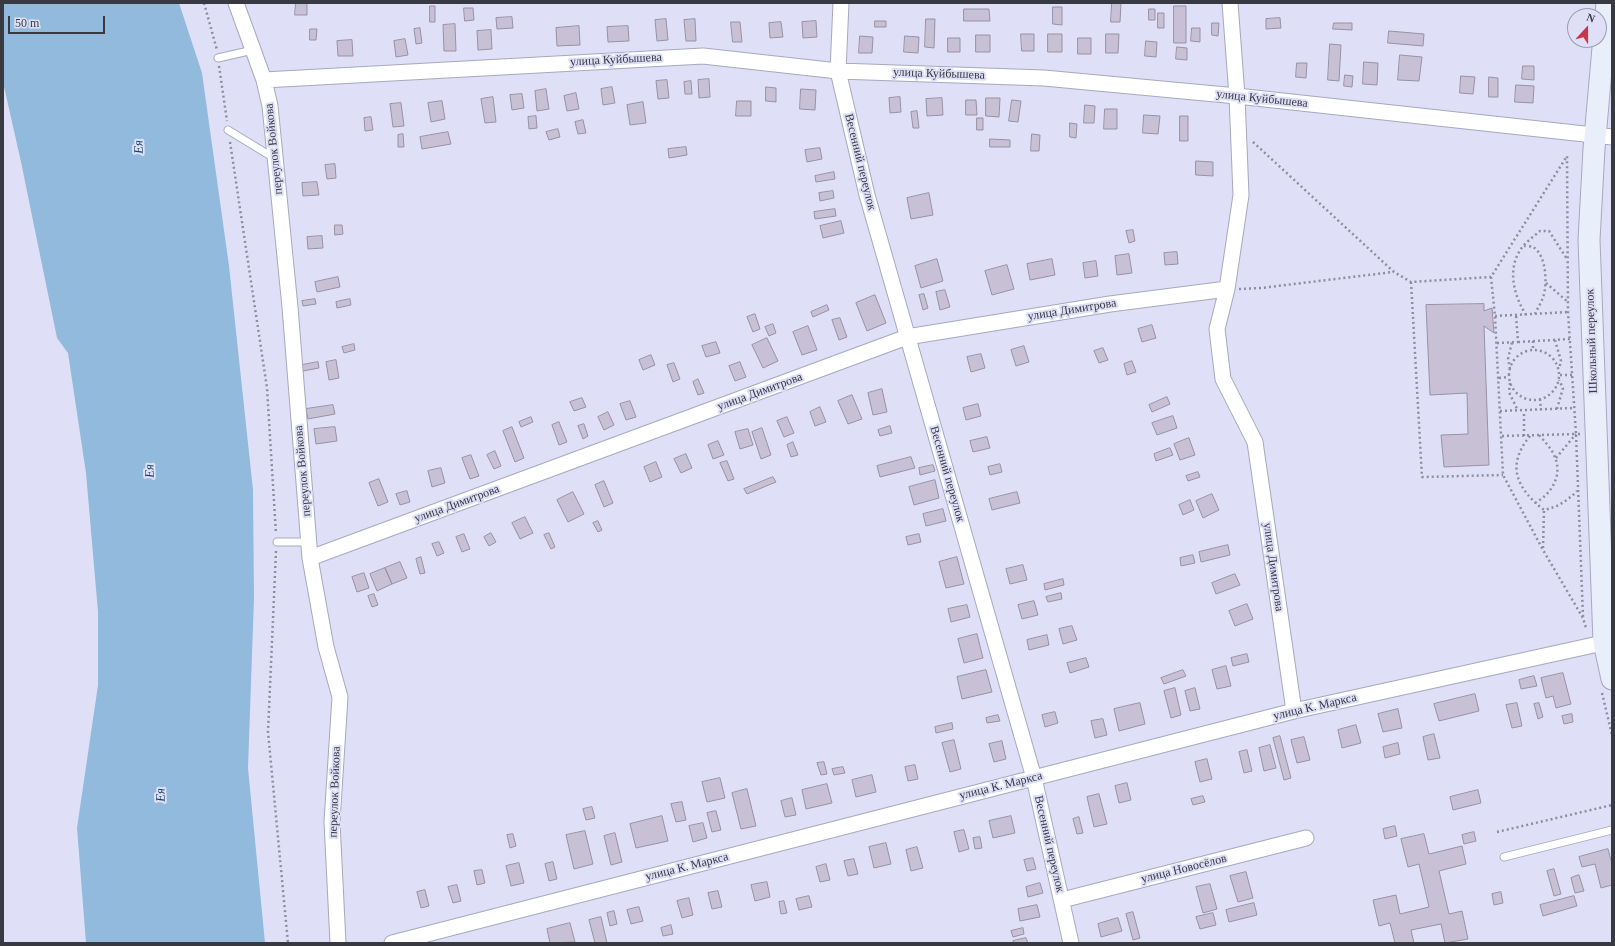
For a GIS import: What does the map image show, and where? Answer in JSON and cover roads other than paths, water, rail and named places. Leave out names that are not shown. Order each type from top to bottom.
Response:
[{"type":"street","name":"переулок Войкова","points":[[236,3],[264,80],[270,106],[290,307],[310,558],[326,647],[340,697],[332,822],[338,943]]},
{"type":"street","name":"Весенний переулок","points":[[841,3],[838,71],[867,195],[1034,778],[1071,943]]},
{"type":"street","name":"улица Димитрова","points":[[1230,3],[1237,96],[1241,195],[1227,289],[1217,329],[1224,379],[1255,442],[1294,711]]},
{"type":"street","name":"Школьный переулок","points":[[1607,3],[1603,136],[1588,240],[1586,435],[1612,679]]},
{"type":"street","name":"улица Куйбышева","points":[[264,80],[702,56],[838,71],[1044,78],[1237,96],[1603,136]]},
{"type":"street","name":"улица Димитрова","points":[[310,558],[907,337],[1110,304],[1227,289]]},
{"type":"street","name":"улица К. Маркса","points":[[392,943],[1294,711],[1608,642]]},
{"type":"street","name":"улица Новосёлов","points":[[1062,900],[1306,838]]},
{"type":"lane","points":[[218,58],[253,50]]},
{"type":"lane","points":[[228,130],[276,159]]},
{"type":"lane","points":[[277,542],[309,542]]},
{"type":"lane","points":[[1504,857],[1612,830]]},
{"type":"water","name":"Ея","points":[[3,3],[179,3],[202,73],[229,266],[253,490],[254,598],[248,768],[265,943],[86,943],[77,828],[98,685],[98,612],[86,473],[68,353],[57,338],[3,82]]}]
